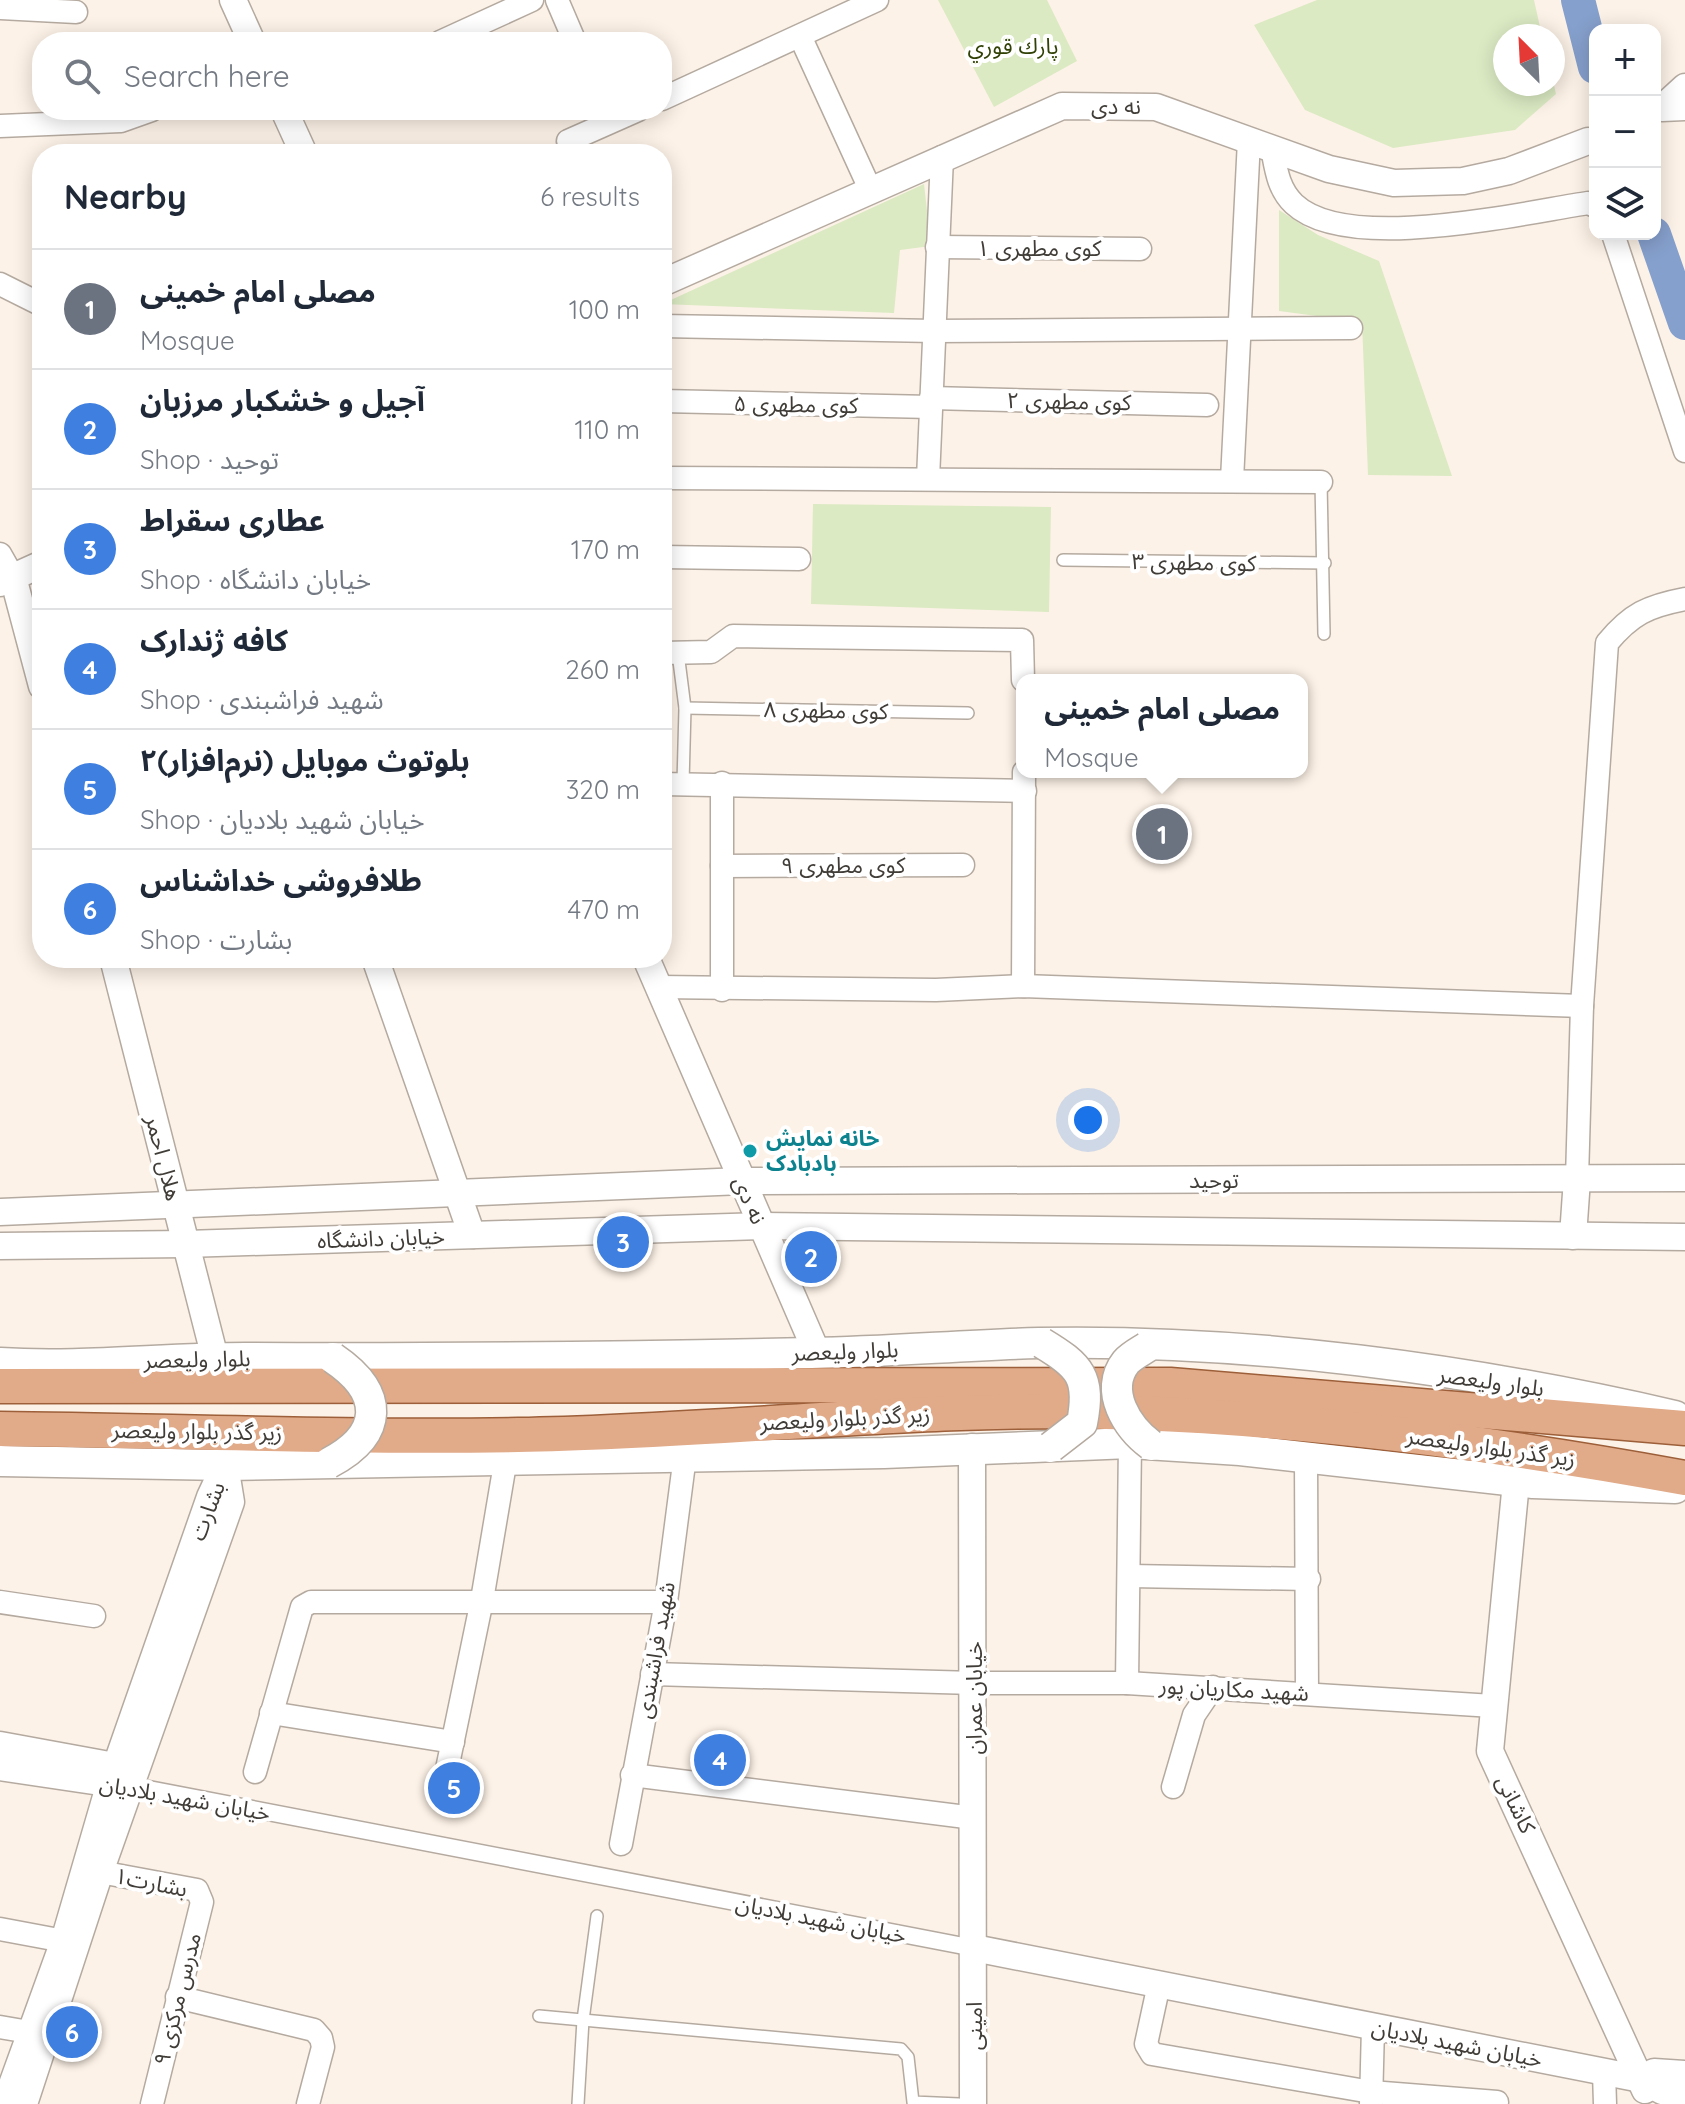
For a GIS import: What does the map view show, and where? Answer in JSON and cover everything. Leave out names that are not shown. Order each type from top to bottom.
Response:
[{"type":"main road","name":"بلوار ولیعصر","points":[[0,1363],[46,1366],[215,1358],[817,1353],[1042,1343],[1252,1351],[1369,1364],[1573,1392],[1685,1418]]},
{"type":"main road","points":[[1042,1343],[1078,1367],[1087,1397],[1082,1423],[1051,1447]]},
{"type":"main road","points":[[1141,1444],[1126,1421],[1119,1395],[1119,1380],[1126,1363],[1147,1347]]},
{"type":"main road","points":[[329,1463],[353,1450],[371,1428],[366,1392],[353,1371],[333,1358]]},
{"type":"main road","name":"بلوار ولیعصر","points":[[0,1386],[1170,1385],[1685,1428]]},
{"type":"main road","name":"زیر گذر بلوار ولیعصر","points":[[0,1429],[517,1435],[940,1413],[1136,1413],[1306,1424],[1528,1449],[1685,1478]]},
{"type":"main road","points":[[0,1461],[225,1465],[1141,1444],[1240,1450],[1525,1483],[1685,1488]]},
{"type":"street","points":[[233,0],[247,32]]},
{"type":"street","points":[[462,32],[532,0]]},
{"type":"street","points":[[557,0],[571,32]]},
{"type":"street","points":[[672,94],[877,0]]},
{"type":"street","points":[[0,8],[76,12]]},
{"type":"street","points":[[800,36],[870,189]]},
{"type":"street","points":[[1667,109],[1685,87]]},
{"type":"street","name":"نه دی","points":[[672,278],[1062,106],[1156,107],[1329,169],[1394,183],[1463,181],[1509,171],[1588,141]]},
{"type":"street","points":[[0,126],[124,120]]},
{"type":"street","points":[[291,120],[300,144]]},
{"type":"street","points":[[569,144],[568,141],[602,120]]},
{"type":"street","points":[[1261,144],[1279,185],[1295,205],[1321,220],[1377,229],[1436,226],[1589,203]]},
{"type":"street","points":[[1232,480],[1241,328],[1261,144]]},
{"type":"street","points":[[928,479],[942,157]]},
{"type":"street","points":[[1615,240],[1685,451]]},
{"type":"street","name":"کوی مطهری ۱","points":[[937,247],[1140,249]]},
{"type":"street","points":[[0,284],[32,300]]},
{"type":"street","points":[[672,326],[934,331],[1351,328]]},
{"type":"street","name":"کوی مطهری ۵","points":[[672,401],[931,402]]},
{"type":"street","name":"کوی مطهری ۲","points":[[931,402],[1207,405]]},
{"type":"street","points":[[672,478],[1321,482]]},
{"type":"street","points":[[672,557],[799,559]]},
{"type":"street","points":[[32,566],[4,571],[32,656]]},
{"type":"street","points":[[1573,1236],[1582,1006],[1607,643],[1627,619],[1658,604],[1685,599]]},
{"type":"street","points":[[672,653],[711,652],[733,636],[1022,640],[1023,674]]},
{"type":"street","points":[[673,784],[1025,782],[1023,986]]},
{"type":"street","points":[[722,783],[722,990]]},
{"type":"street","name":"کوی مطهری ۹","points":[[722,866],[963,865]]},
{"type":"street","name":"هلال احمر","points":[[116,968],[215,1358]]},
{"type":"street","points":[[379,968],[472,1235]]},
{"type":"street","name":"نه دی","points":[[650,968],[817,1353]]},
{"type":"street","points":[[659,987],[722,990],[1023,986],[1582,1006]]},
{"type":"street","name":"توحید","points":[[742,1181],[1685,1178]]},
{"type":"street","name":"خیابان دانشگاه","points":[[0,1212],[742,1181]]},
{"type":"street","points":[[762,1226],[1685,1237]]},
{"type":"street","name":"خیابان دانشگاه","points":[[0,1246],[186,1244],[762,1226]]},
{"type":"street","points":[[1127,1683],[1130,1576],[1141,1444]]},
{"type":"street","name":"خیابان عمران","points":[[972,1447],[974,1948]]},
{"type":"street","name":"شهید فراشبندی","points":[[621,1844],[666,1602],[685,1456]]},
{"type":"street","points":[[441,1798],[482,1600],[506,1458]]},
{"type":"street","points":[[1306,1460],[1309,1579],[1307,1692]]},
{"type":"street","name":"بشارت","points":[[5,2104],[125,1776],[231,1502],[225,1465]]},
{"type":"street","name":"کاشانی","points":[[1525,1483],[1493,1706],[1490,1751],[1660,2091]]},
{"type":"street","name":"کاشانی","points":[[1525,1483],[1504,1741],[1660,2091]]},
{"type":"street","points":[[1130,1576],[1309,1579]]},
{"type":"street","points":[[255,1772],[306,1604],[482,1600],[666,1602]]},
{"type":"street","points":[[0,1602],[94,1616]]},
{"type":"street","name":"شهید مکاریان پور","points":[[652,1674],[974,1683],[1127,1683],[1493,1706]]},
{"type":"street","points":[[1173,1787],[1194,1715],[1213,1687]]},
{"type":"street","points":[[271,1713],[453,1742]]},
{"type":"street","name":"خیابان شهید بلادیان","points":[[0,1745],[125,1776],[1604,2072],[1660,2091],[1685,2074]]},
{"type":"street","name":"خیابان شهید بلادیان","points":[[0,1767],[125,1776]]},
{"type":"street","points":[[632,1775],[974,1818]]},
{"type":"street","name":"بشارت","points":[[24,2104],[100,1872],[125,1776]]},
{"type":"street","name":"بشارت۱","points":[[100,1872],[197,1890],[200,1895]]},
{"type":"street","name":"مدرس مرکزی ۹","points":[[152,2104],[202,1902],[200,1895]]},
{"type":"street","points":[[0,1929],[64,1941]]},
{"type":"street","name":"امینی","points":[[973,2104],[974,1948]]},
{"type":"street","points":[[1159,1984],[1146,2044],[1152,2054],[1371,2098],[1497,2102]]},
{"type":"street","points":[[177,1997],[314,2030],[321,2038],[323,2047],[308,2104]]},
{"type":"street","points":[[0,2027],[29,2032]]},
{"type":"street","points":[[1371,2098],[1373,2027]]},
{"type":"street","points":[[1604,2072],[1605,2104]]},
{"type":"lane","points":[[1321,482],[1325,563],[1324,634]]},
{"type":"lane","name":"کوی مطهری ۳","points":[[1063,560],[1325,563]]},
{"type":"lane","points":[[672,660],[685,708],[673,784]]},
{"type":"lane","name":"کوی مطهری ۸","points":[[685,708],[968,713]]},
{"type":"lane","points":[[578,2104],[583,2020],[597,1916]]},
{"type":"lane","points":[[539,2016],[901,2049],[908,2057],[913,2102],[959,2104]]},
{"type":"green space","name":"پارك قوري","points":[[938,0],[1047,0],[1077,61],[994,107]]},
{"type":"green space","points":[[1317,0],[1534,0],[1539,24],[1493,24],[1493,96],[1554,96],[1515,130],[1393,148],[1305,110],[1254,25]]},
{"type":"green space","points":[[924,184],[931,246],[900,250],[894,313],[672,304],[672,299]]},
{"type":"green space","points":[[1279,210],[1318,235],[1379,261],[1452,476],[1368,475],[1362,322],[1279,311]]},
{"type":"green space","points":[[813,504],[1051,507],[1049,612],[811,604]]},
{"type":"waterway","points":[[1578,0],[1589,43]]},
{"type":"waterway","points":[[1656,240],[1685,323]]},
{"type":"place","name":"مصلی امام خمینی","points":[[1162,834]]},
{"type":"place","name":"خانه نمایش بادبادک","points":[[750,1151]]},
{"type":"place","name":"عطاری سقراط","points":[[623,1242]]},
{"type":"place","name":"آجیل و خشکبار مرزبان","points":[[811,1257]]},
{"type":"place","name":"کافه ژندارک","points":[[720,1760]]},
{"type":"place","name":"بلوتوث موبایل (نرم‌افزار)۲","points":[[454,1788]]},
{"type":"place","name":"طلافروشی خداشناس","points":[[72,2032]]}]
